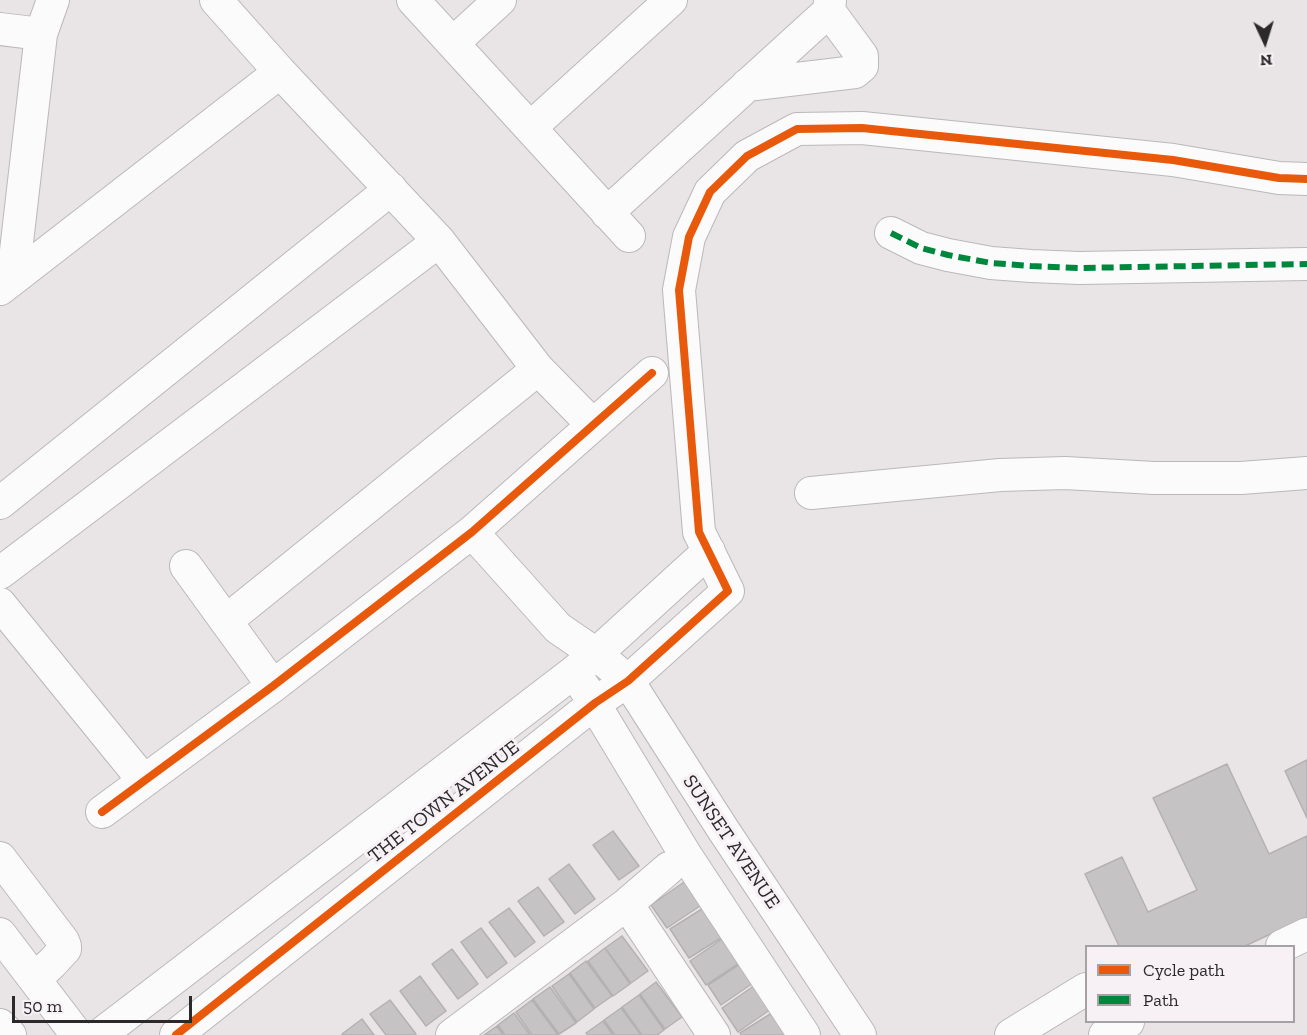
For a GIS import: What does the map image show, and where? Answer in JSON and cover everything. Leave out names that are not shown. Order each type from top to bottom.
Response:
[{"type":"street","points":[[7,283],[41,34],[53,0]]},
{"type":"street","points":[[216,0],[439,242],[538,369],[593,425]]},
{"type":"street","points":[[414,0],[628,236]]},
{"type":"street","points":[[453,43],[500,0]]},
{"type":"street","points":[[530,128],[671,0]]},
{"type":"street","points":[[607,213],[747,85],[829,5],[862,56],[862,66],[855,72],[747,85]]},
{"type":"street","points":[[0,29],[41,34]]},
{"type":"street","points":[[7,283],[280,72]]},
{"type":"street","points":[[709,551],[699,532],[679,290],[689,237],[710,192],[747,156],[798,129],[862,128],[1173,160],[1279,178],[1307,179]]},
{"type":"street","points":[[0,503],[391,189]]},
{"type":"street","points":[[891,233],[921,248],[948,255],[991,263],[1031,266],[1079,268],[1307,264]]},
{"type":"street","points":[[0,573],[439,242]]},
{"type":"street","points":[[226,621],[538,369]]},
{"type":"street","points":[[102,812],[273,686],[472,532],[652,373]]},
{"type":"street","points":[[811,494],[1000,476],[1065,473],[1154,478],[1241,478],[1307,473]]},
{"type":"street","points":[[472,532],[558,628],[585,663],[595,703],[685,854],[804,1035]]},
{"type":"street","name":"THE TOWN AVENUE","points":[[100,1035],[585,663],[709,551],[728,591],[628,681],[595,703],[176,1035]]},
{"type":"street","points":[[186,566],[273,686]]},
{"type":"street","points":[[0,604],[144,781]]},
{"type":"street","name":"SUNSET AVENUE","points":[[585,663],[628,681],[724,831],[860,1035]]},
{"type":"street","points":[[0,858],[65,946],[65,949],[35,979]]},
{"type":"street","points":[[452,1035],[627,904],[669,868]]},
{"type":"street","points":[[627,904],[710,1034]]},
{"type":"street","points":[[0,934],[76,1035]]},
{"type":"street","points":[[1284,945],[1307,934]]},
{"type":"street","points":[[1011,1035],[1085,990]]},
{"type":"street","points":[[1105,1035],[1126,1023]]},
{"type":"street","points":[[0,1025],[10,1035]]},
{"type":"building","points":[[1307,760],[1307,818],[1285,771]]},
{"type":"building","points":[[1227,764],[1269,854],[1307,836],[1307,917],[1247,945],[1119,945],[1085,874],[1122,857],[1148,912],[1197,890],[1153,798]]},
{"type":"building","points":[[613,831],[639,866],[619,880],[593,845]]},
{"type":"building","points":[[569,864],[595,899],[575,914],[549,879]]},
{"type":"building","points":[[687,880],[703,904],[667,928],[651,905]]},
{"type":"building","points":[[538,887],[564,922],[544,936],[518,901]]},
{"type":"building","points":[[705,907],[724,936],[689,958],[670,929]]},
{"type":"building","points":[[509,908],[535,942],[515,957],[489,922]]},
{"type":"building","points":[[481,928],[507,963],[487,978],[461,942]]},
{"type":"building","points":[[622,936],[648,971],[631,983],[605,948]]},
{"type":"building","points":[[725,937],[742,961],[706,985],[690,961]]},
{"type":"building","points":[[605,948],[630,984],[613,996],[588,961]]},
{"type":"building","points":[[452,949],[478,984],[458,999],[432,964]]},
{"type":"building","points":[[586,961],[612,996],[595,1008],[570,973]]},
{"type":"building","points":[[743,962],[756,981],[721,1005],[708,985]]},
{"type":"building","points":[[569,974],[594,1009],[577,1022],[552,986]]},
{"type":"building","points":[[420,976],[446,1011],[426,1026],[400,991]]},
{"type":"building","points":[[656,982],[682,1017],[665,1029],[640,994]]},
{"type":"building","points":[[758,983],[774,1007],[738,1032],[722,1008]]},
{"type":"building","points":[[550,987],[576,1023],[559,1034],[533,999]]},
{"type":"building","points":[[639,995],[664,1030],[657,1035],[642,1035],[622,1007]]},
{"type":"building","points":[[390,1000],[415,1035],[386,1035],[370,1014]]},
{"type":"building","points":[[532,1000],[558,1035],[532,1035],[516,1012]]},
{"type":"building","points":[[621,1008],[641,1035],[615,1035],[604,1020]]},
{"type":"building","points":[[775,1011],[791,1035],[741,1035],[740,1033]]},
{"type":"building","points":[[514,1013],[530,1035],[505,1035],[498,1025]]},
{"type":"building","points":[[362,1019],[374,1035],[342,1034]]},
{"type":"building","points":[[603,1021],[613,1035],[588,1035],[586,1033]]},
{"type":"building","points":[[497,1026],[503,1035],[484,1035]]},
{"type":"marked path","points":[[891,233],[921,248],[948,255],[991,263],[1031,266],[1079,268],[1307,264]]},
{"type":"cycle path","points":[[176,1035],[595,703],[628,681],[728,591],[699,532],[679,290],[689,237],[710,192],[747,156],[797,129],[862,128],[1173,160],[1279,178],[1307,179]]},
{"type":"cycle path","points":[[102,812],[273,686],[472,532],[652,373]]}]
